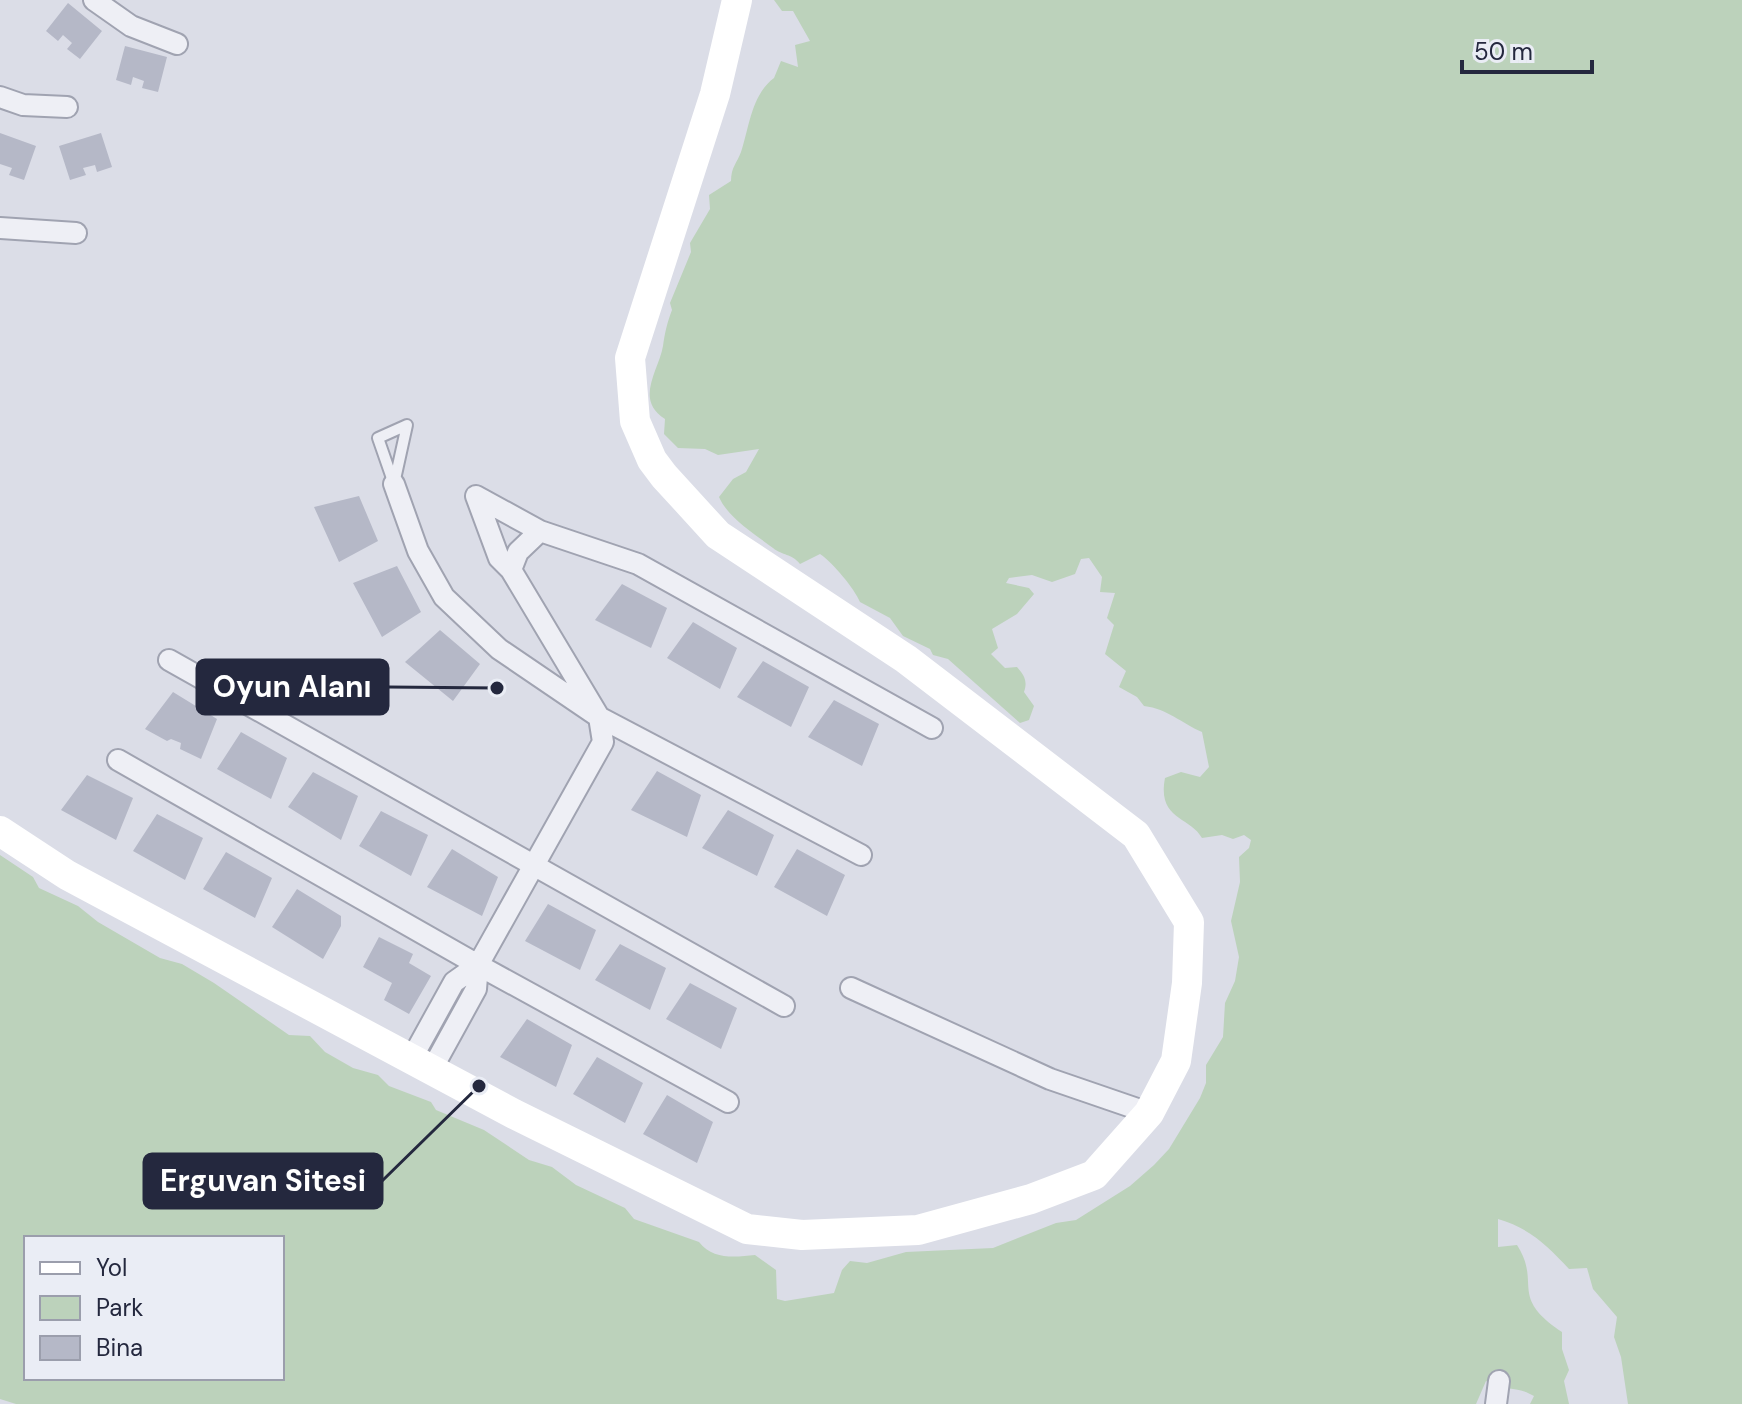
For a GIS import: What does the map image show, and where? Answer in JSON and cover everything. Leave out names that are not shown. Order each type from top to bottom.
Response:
[{"type":"street","points":[[94,0],[131,26],[177,44]]},
{"type":"street","points":[[0,831],[67,875],[422,1064],[747,1229],[802,1235],[918,1230],[1031,1199],[1094,1175],[1149,1113],[1176,1061],[1187,983],[1189,922],[1136,835],[906,659],[718,535],[652,460],[635,421],[630,358],[715,94],[737,0]]},
{"type":"street","points":[[0,97],[23,105],[67,107]]},
{"type":"street","points":[[0,228],[76,233]]},
{"type":"street","points":[[394,484],[418,551],[444,597],[499,649],[599,717],[861,855]]},
{"type":"street","points":[[422,1064],[476,989],[478,965],[531,865],[603,742],[599,717],[511,570],[499,558],[476,496],[540,531],[638,564],[932,728]]},
{"type":"street","points":[[511,570],[518,552],[540,531]]},
{"type":"street","points":[[169,660],[784,1006]]},
{"type":"street","points":[[118,760],[478,965],[728,1102]]},
{"type":"street","points":[[851,988],[1050,1079],[1149,1113]]},
{"type":"street","points":[[1496,1404],[1499,1381]]},
{"type":"lane","points":[[407,425],[401,454],[394,484],[378,438],[407,425]]},
{"type":"green space","points":[[774,0],[1742,0],[1742,1404],[1628,1404],[1621,1357],[1614,1337],[1617,1317],[1593,1289],[1587,1268],[1569,1269],[1537,1238],[1498,1219],[1498,1247],[1517,1245],[1524,1258],[1531,1299],[1536,1309],[1562,1332],[1562,1349],[1569,1370],[1564,1381],[1569,1404],[1530,1404],[1534,1396],[1486,1381],[1476,1404],[16,1404],[0,1399],[0,855],[33,877],[39,888],[78,906],[98,922],[160,958],[182,964],[289,1035],[310,1036],[325,1052],[353,1068],[378,1075],[389,1086],[431,1102],[436,1110],[484,1130],[529,1160],[552,1167],[576,1185],[625,1208],[634,1219],[699,1242],[718,1255],[755,1255],[776,1270],[777,1299],[785,1301],[834,1293],[842,1270],[850,1261],[867,1263],[906,1252],[993,1248],[1056,1223],[1076,1220],[1130,1186],[1154,1165],[1169,1149],[1200,1098],[1206,1083],[1206,1065],[1223,1037],[1225,1003],[1235,981],[1239,957],[1231,921],[1240,882],[1239,857],[1249,848],[1251,840],[1244,835],[1233,839],[1222,835],[1202,838],[1170,810],[1164,792],[1165,778],[1181,772],[1200,777],[1209,767],[1202,732],[1167,713],[1144,706],[1137,697],[1119,687],[1126,671],[1105,654],[1114,625],[1107,618],[1115,593],[1100,592],[1102,577],[1089,558],[1081,559],[1075,574],[1052,582],[1032,575],[1009,578],[1006,583],[1029,588],[1034,594],[1017,614],[992,629],[998,648],[991,654],[1005,668],[1017,667],[1025,681],[1024,692],[1034,706],[1029,720],[1020,723],[948,659],[933,655],[930,649],[903,636],[890,618],[860,602],[843,576],[820,554],[800,564],[773,548],[729,512],[719,497],[733,479],[746,472],[759,449],[718,455],[705,449],[678,448],[664,434],[665,419],[651,403],[651,384],[672,310],[670,303],[691,252],[690,243],[710,209],[709,195],[731,181],[756,103],[766,85],[774,78],[781,61],[798,67],[795,45],[810,41],[793,11],[782,11]]},
{"type":"building","points":[[68,3],[102,31],[80,59],[67,49],[72,43],[63,35],[58,41],[46,31]]},
{"type":"building","points":[[125,46],[167,57],[158,92],[142,88],[144,81],[133,77],[131,85],[116,80]]},
{"type":"building","points":[[0,133],[36,146],[24,180],[9,175],[12,168],[0,164]]},
{"type":"building","points":[[101,133],[112,167],[97,172],[95,165],[83,168],[86,175],[70,180],[59,146]]},
{"type":"building","points":[[359,496],[378,541],[339,562],[314,507]]},
{"type":"building","points":[[397,566],[421,612],[382,637],[353,583]]},
{"type":"building","points":[[622,584],[667,608],[651,648],[595,620]]},
{"type":"building","points":[[693,622],[737,648],[720,689],[667,658]]},
{"type":"building","points":[[440,630],[480,664],[453,701],[405,662]]},
{"type":"building","points":[[763,661],[809,687],[791,727],[737,697]]},
{"type":"building","points":[[173,692],[217,719],[201,759],[180,749],[181,743],[171,739],[167,741],[145,729]]},
{"type":"building","points":[[834,700],[879,724],[862,766],[808,737]]},
{"type":"building","points":[[241,732],[287,758],[271,799],[217,769]]},
{"type":"building","points":[[657,771],[701,795],[687,837],[631,810]]},
{"type":"building","points":[[313,772],[358,796],[341,840],[288,807]]},
{"type":"building","points":[[87,775],[133,798],[116,840],[61,810]]},
{"type":"building","points":[[728,810],[774,835],[757,876],[702,848]]},
{"type":"building","points":[[381,811],[428,835],[411,876],[359,846]]},
{"type":"building","points":[[157,814],[203,838],[185,880],[133,851]]},
{"type":"building","points":[[452,849],[498,877],[482,916],[427,887]]},
{"type":"building","points":[[797,849],[845,875],[827,916],[774,887]]},
{"type":"building","points":[[226,852],[272,878],[255,918],[203,889]]},
{"type":"building","points":[[297,889],[341,916],[341,926],[323,959],[272,927]]},
{"type":"building","points":[[548,904],[596,930],[580,970],[525,941]]},
{"type":"building","points":[[379,937],[413,954],[409,963],[431,976],[409,1014],[384,1000],[392,983],[363,967]]},
{"type":"building","points":[[620,944],[666,968],[650,1010],[595,980]]},
{"type":"building","points":[[690,983],[737,1008],[721,1049],[666,1019]]},
{"type":"building","points":[[527,1019],[572,1045],[556,1087],[500,1057]]},
{"type":"building","points":[[597,1057],[643,1083],[625,1123],[573,1094]]},
{"type":"building","points":[[667,1095],[713,1122],[697,1163],[643,1134]]},
{"type":"place","name":"Oyun Alanı","points":[[497,688]]},
{"type":"place","name":"Erguvan Sitesi","points":[[479,1086]]}]
